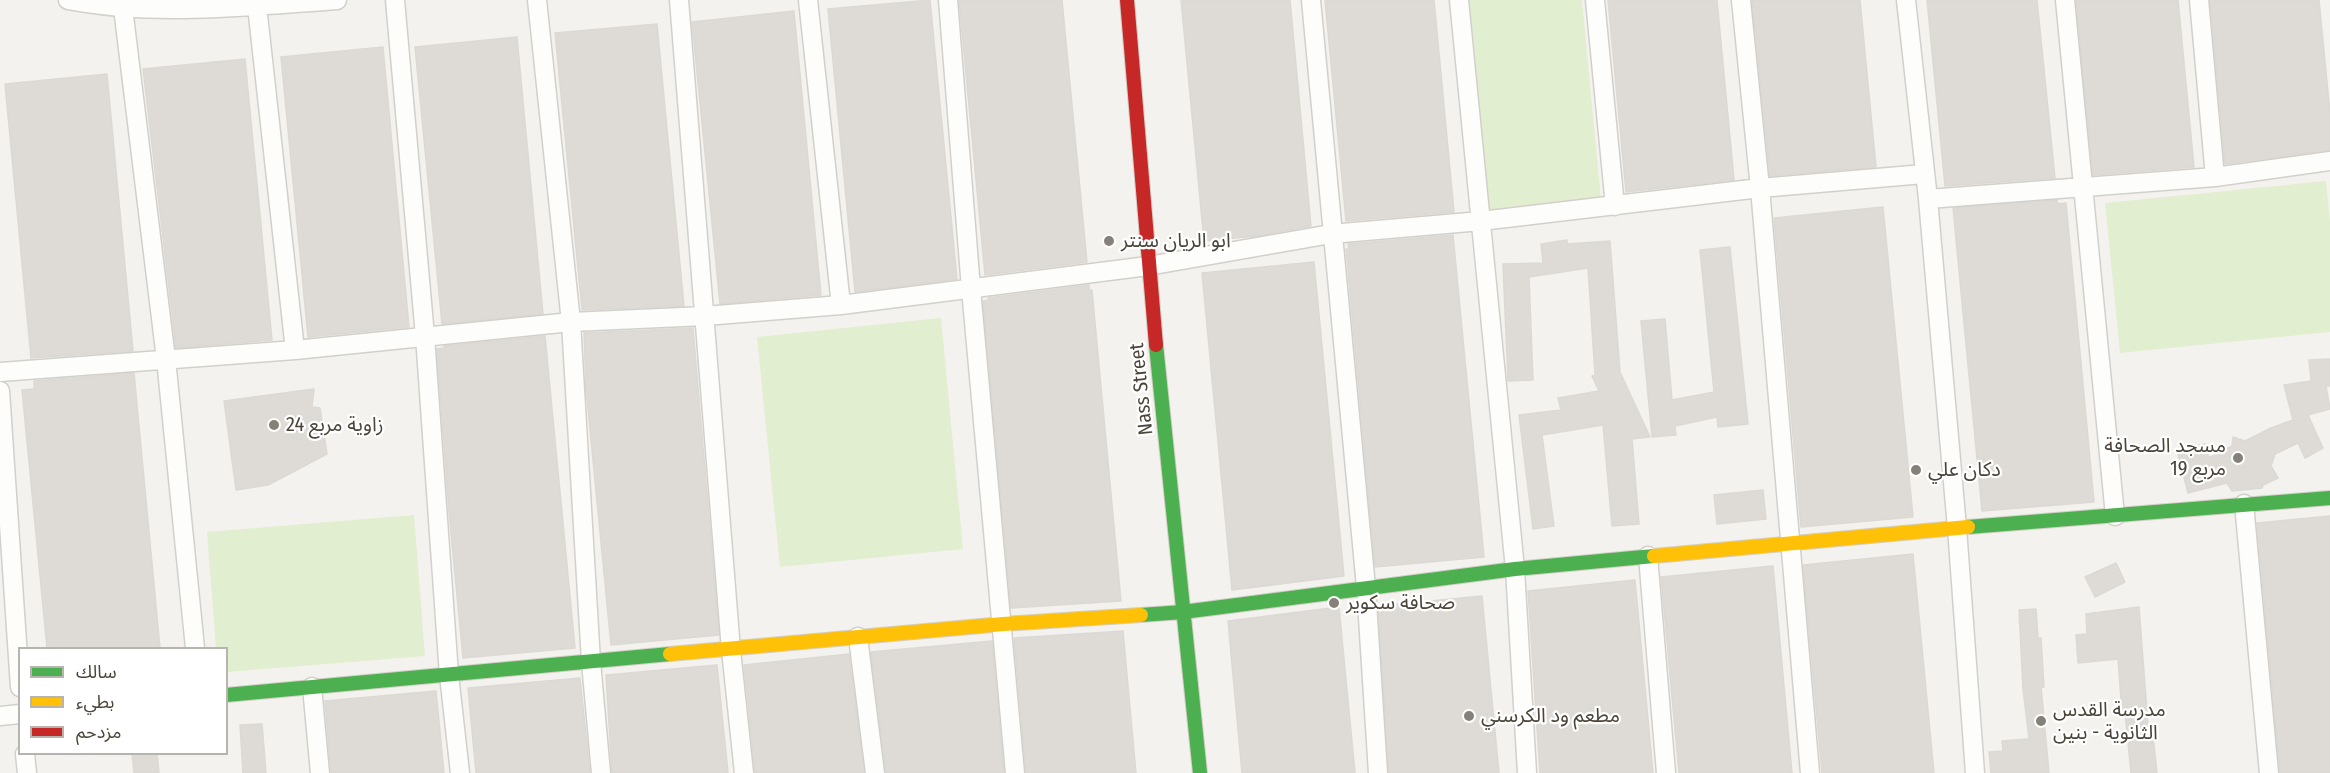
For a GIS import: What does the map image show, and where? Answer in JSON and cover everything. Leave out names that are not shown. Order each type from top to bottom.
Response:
[{"type":"street","points":[[68,0],[123,8],[257,6],[337,0]]},
{"type":"street","points":[[395,0],[425,336],[449,675],[460,773]]},
{"type":"street","points":[[537,0],[571,322],[591,662],[601,773]]},
{"type":"street","points":[[679,0],[731,650],[744,773]]},
{"type":"street","points":[[808,0],[841,305]]},
{"type":"street","points":[[948,0],[971,290],[1015,773]]},
{"type":"street","name":"Nass Street","points":[[1127,0],[1148,266],[1200,773]]},
{"type":"street","points":[[1311,0],[1331,234],[1366,588],[1378,773]]},
{"type":"street","points":[[1459,0],[1515,569],[1527,773]]},
{"type":"street","points":[[1596,0],[1615,206]]},
{"type":"street","points":[[1741,0],[1760,188],[1810,773]]},
{"type":"street","points":[[1906,0],[1928,199],[1957,528],[1975,773]]},
{"type":"street","points":[[2065,0],[2115,516]]},
{"type":"street","points":[[2199,0],[2215,177]]},
{"type":"street","points":[[257,6],[295,350]]},
{"type":"street","points":[[123,8],[166,359],[195,647]]},
{"type":"street","points":[[1928,199],[2215,177],[2330,161]]},
{"type":"street","points":[[0,372],[295,350],[571,322],[705,316],[841,305],[1148,266],[1331,234],[1481,221],[1760,188],[1924,174]]},
{"type":"street","points":[[0,391],[18,657]]},
{"type":"street","points":[[228,695],[1003,624],[1183,612],[1515,569],[1957,528],[2330,498]]},
{"type":"street","points":[[2244,504],[2269,773]]},
{"type":"street","points":[[1648,556],[1666,773]]},
{"type":"street","points":[[858,637],[875,773]]},
{"type":"street","points":[[312,687],[320,773]]},
{"type":"street","points":[[0,716],[18,714]]},
{"type":"street","points":[[25,755],[27,773]]},
{"type":"green space","points":[[1465,0],[1582,0],[1601,200],[1485,211]]},
{"type":"green space","points":[[2326,181],[2330,221],[2330,332],[2120,353],[2105,203]]},
{"type":"green space","points":[[941,318],[963,549],[780,567],[757,337]]},
{"type":"green space","points":[[414,515],[425,656],[228,672],[228,647],[216,647],[207,532]]},
{"type":"building","points":[[930,0],[957,279],[855,292],[828,9]]},
{"type":"building","points":[[959,0],[1062,0],[1087,262],[985,275]]},
{"type":"building","points":[[1181,0],[1290,0],[1311,226],[1256,236],[1204,241]]},
{"type":"building","points":[[1325,0],[1434,0],[1454,212],[1346,221]]},
{"type":"building","points":[[1608,0],[1717,0],[1734,180],[1626,192]]},
{"type":"building","points":[[1752,0],[1860,0],[1876,167],[1770,176]]},
{"type":"building","points":[[1927,0],[2037,0],[2055,178],[1945,186]]},
{"type":"building","points":[[2076,0],[2178,0],[2194,167],[2093,175]]},
{"type":"building","points":[[2210,0],[2319,0],[2330,113],[2330,150],[2225,164]]},
{"type":"building","points":[[794,11],[821,295],[720,304],[692,22]]},
{"type":"building","points":[[657,24],[684,306],[582,310],[555,33]]},
{"type":"building","points":[[517,37],[543,314],[442,324],[415,47]]},
{"type":"building","points":[[383,47],[409,327],[308,337],[281,57]]},
{"type":"building","points":[[245,59],[272,340],[176,348],[143,69]]},
{"type":"building","points":[[107,74],[133,351],[31,358],[5,84]]},
{"type":"building","points":[[2057,200],[2058,204],[2066,203],[2094,502],[1982,511],[1953,208]]},
{"type":"building","points":[[1883,207],[1913,517],[1801,527],[1774,218]]},
{"type":"building","points":[[1453,235],[1484,557],[1375,567],[1346,249],[1349,249],[1348,244]]},
{"type":"building","points":[[1567,240],[1567,244],[1610,241],[1620,372],[1650,437],[1632,439],[1639,524],[1612,526],[1603,425],[1542,435],[1554,526],[1533,529],[1519,415],[1561,410],[1558,398],[1599,391],[1592,376],[1595,375],[1588,268],[1529,277],[1533,380],[1508,381],[1503,264],[1543,263],[1541,244]]},
{"type":"building","points":[[1730,247],[1748,424],[1718,427],[1717,417],[1675,426],[1676,435],[1652,437],[1641,321],[1665,319],[1672,400],[1714,392],[1700,250]]},
{"type":"building","points":[[1314,262],[1344,576],[1232,590],[1202,273]]},
{"type":"building","points":[[1089,285],[1089,290],[1092,290],[1121,601],[1011,608],[983,301],[988,298]]},
{"type":"building","points":[[693,328],[719,635],[611,645],[586,389],[584,333]]},
{"type":"building","points":[[545,336],[575,648],[463,658],[437,349],[444,348],[444,346]]},
{"type":"building","points":[[2330,359],[2330,386],[2326,386],[2330,409],[2308,415],[2323,448],[2305,458],[2298,443],[2275,454],[2271,466],[2278,478],[2263,485],[2262,488],[2232,491],[2227,483],[2188,493],[2177,450],[2205,444],[2209,458],[2232,446],[2233,437],[2245,441],[2293,420],[2284,385],[2311,381],[2309,360]]},
{"type":"building","points":[[134,373],[160,647],[47,647],[22,390],[34,389],[34,381]]},
{"type":"building","points":[[314,389],[312,407],[320,408],[327,454],[268,485],[236,490],[224,401]]},
{"type":"building","points":[[1763,490],[1766,519],[1717,524],[1714,495]]},
{"type":"building","points":[[2330,516],[2330,773],[2280,773],[2257,523]]},
{"type":"building","points":[[1913,554],[1934,773],[1822,773],[1803,565]]},
{"type":"building","points":[[2116,563],[2125,582],[2095,597],[2085,577]]},
{"type":"building","points":[[1773,566],[1792,773],[1679,773],[1661,577]]},
{"type":"building","points":[[1635,580],[1653,773],[1540,773],[1528,591]]},
{"type":"building","points":[[1482,596],[1499,773],[1389,773],[1378,606]]},
{"type":"building","points":[[1339,607],[1355,773],[1242,773],[1228,621]]},
{"type":"building","points":[[2139,607],[2148,725],[2152,725],[2157,773],[2131,773],[2125,713],[2122,713],[2118,659],[2078,663],[2076,635],[2087,634],[2086,614]]},
{"type":"building","points":[[2036,609],[2038,638],[2041,638],[2044,687],[2041,687],[2049,773],[1991,773],[1989,752],[2003,751],[2002,741],[2029,739],[2023,689],[2019,610]]},
{"type":"building","points":[[1123,631],[1136,773],[1026,773],[1014,638]]},
{"type":"building","points":[[992,641],[1004,773],[886,773],[871,652]]},
{"type":"building","points":[[849,654],[864,773],[755,773],[744,665]]},
{"type":"building","points":[[717,665],[728,773],[612,773],[606,675]]},
{"type":"building","points":[[580,678],[590,773],[476,773],[468,688]]},
{"type":"building","points":[[436,691],[444,773],[331,773],[325,701]]},
{"type":"building","points":[[262,724],[266,773],[243,773],[240,725]]},
{"type":"building","points":[[132,755],[157,755],[159,773],[134,773]]},
{"type":"traffic: fast","points":[[1156,345],[1200,773]]},
{"type":"traffic: fast","points":[[1968,527],[2330,498]]},
{"type":"traffic: fast","points":[[1141,615],[1183,612],[1515,569],[1654,556]]},
{"type":"traffic: fast","points":[[228,695],[670,654]]},
{"type":"traffic: slow","points":[[1654,556],[1968,527]]},
{"type":"traffic: slow","points":[[670,654],[1003,624],[1141,615]]},
{"type":"traffic: jam","points":[[1127,0],[1156,345]]},
{"type":"place","name":"ابو الريان سنتر","points":[[1109,241]]},
{"type":"place","name":"زاوية مربع 24","points":[[274,425]]},
{"type":"place","name":"مسجد الصحافة مربع 19","points":[[2238,458]]},
{"type":"place","name":"دكان علي","points":[[1916,470]]},
{"type":"place","name":"صحافة سكوير","points":[[1334,603]]},
{"type":"place","name":"مطعم ود الكرسني","points":[[1469,716]]},
{"type":"place","name":"مدرسة القدس الثانوية - بنين","points":[[2041,721]]}]
